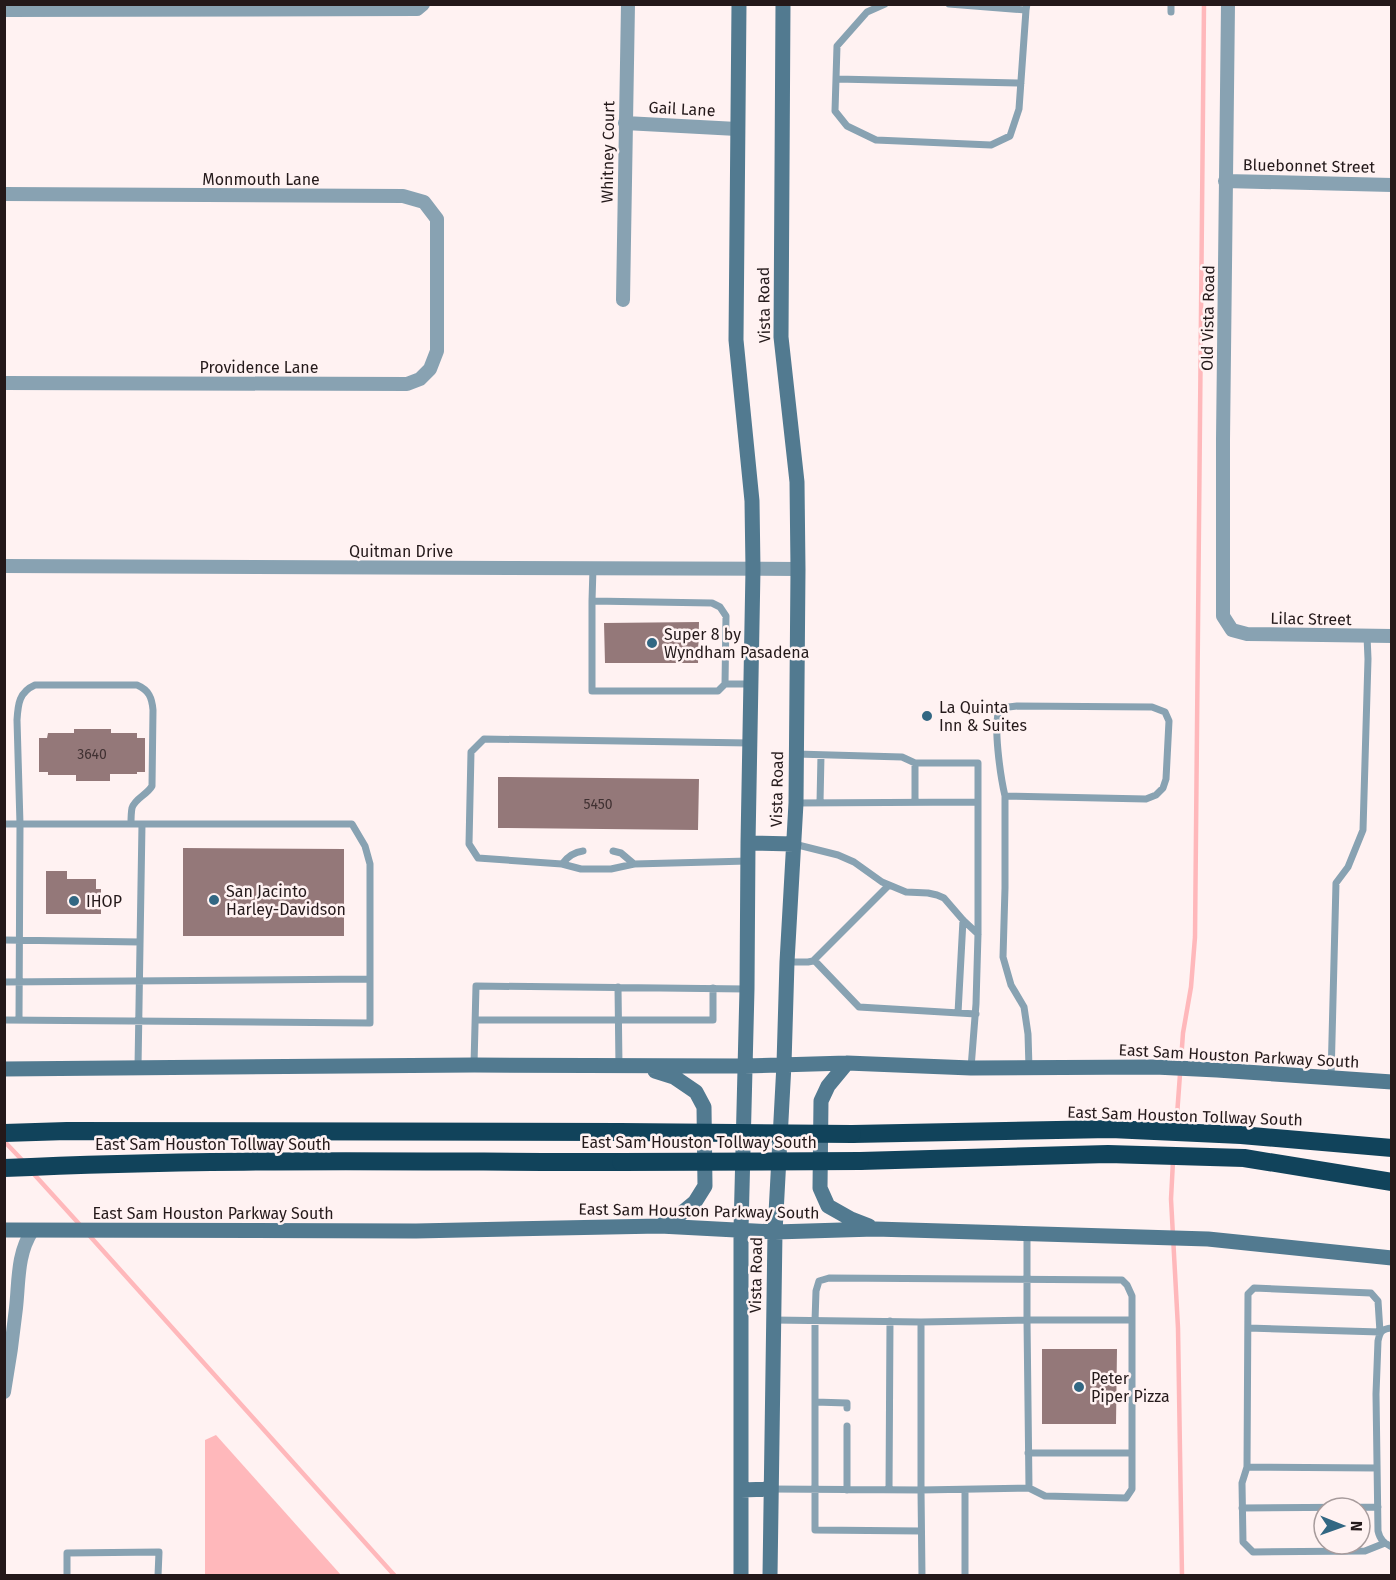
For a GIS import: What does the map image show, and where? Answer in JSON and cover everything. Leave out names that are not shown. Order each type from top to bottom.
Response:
[{"type":"highway","points":[[4,1124],[67,1131]]},
{"type":"highway","name":"East Sam Houston Tollway South","points":[[4,1133],[67,1131],[852,1134],[1111,1129],[1241,1135],[1392,1148]]},
{"type":"highway","name":"East Sam Houston Tollway South","points":[[4,1168],[91,1164],[860,1161],[1108,1154],[1244,1158],[1392,1182]]},
{"type":"street","points":[[4,10],[417,9],[423,4]]},
{"type":"street","name":"Whitney Court","points":[[623,300],[628,4]]},
{"type":"street","name":"Vista Road","points":[[739,4],[736,340],[752,501],[753,569],[741,1230],[741,1575]]},
{"type":"street","name":"Vista Road","points":[[770,1575],[775,1232],[796,803],[798,569],[797,482],[781,337],[783,4]]},
{"type":"street","name":"Old Vista Road","points":[[1228,4],[1223,616],[1232,630]]},
{"type":"street","name":"Gail Lane","points":[[625,123],[737,129]]},
{"type":"street","name":"Bluebonnet Street","points":[[1225,181],[1392,185]]},
{"type":"street","name":"Monmouth Lane","points":[[4,195],[403,196],[424,202],[437,219],[438,291]]},
{"type":"street","name":"Providence Lane","points":[[4,383],[407,384],[420,379],[430,369],[437,351],[438,291]]},
{"type":"street","name":"Quitman Drive","points":[[4,567],[798,569]]},
{"type":"street","name":"Lilac Street","points":[[1232,630],[1246,634],[1392,636]]},
{"type":"street","points":[[748,843],[794,844]]},
{"type":"street","points":[[846,1063],[828,1086],[821,1101],[820,1188],[828,1206],[851,1219],[875,1228]]},
{"type":"street","name":"East Sam Houston Parkway South","points":[[4,1069],[474,1065],[744,1066],[846,1063],[971,1068],[1155,1067],[1392,1082]]},
{"type":"street","points":[[639,1066],[674,1077],[696,1092],[704,1107],[705,1186],[695,1202],[676,1218],[660,1226]]},
{"type":"street","name":"East Sam Houston Parkway South","points":[[4,1230],[416,1231],[660,1226],[775,1232],[875,1228],[1208,1239],[1392,1258]]},
{"type":"street","points":[[4,1392],[22,1249],[37,1231]]},
{"type":"street","points":[[741,1490],[771,1489]]},
{"type":"lane","points":[[885,4],[867,12],[837,46],[835,111],[847,126],[876,140],[991,145],[1010,136],[1019,109],[1026,7],[949,4]]},
{"type":"lane","points":[[836,79],[1021,83]]},
{"type":"lane","points":[[592,601],[712,603],[720,607],[726,616],[725,684],[718,691],[592,691],[592,601],[593,568]]},
{"type":"lane","points":[[1331,1078],[1336,883],[1348,867],[1363,830],[1367,636]]},
{"type":"lane","points":[[725,684],[751,684]]},
{"type":"lane","points":[[19,1020],[21,824],[17,720],[18,705],[22,695],[28,689],[35,685],[137,685],[148,693],[152,701],[152,786],[134,804],[131,824]]},
{"type":"lane","points":[[1005,796],[1146,799],[1156,795],[1163,788],[1166,779],[1168,722],[1165,712],[1152,706],[1017,706],[1000,708],[998,712],[999,771],[1005,796],[1003,957],[1011,985],[1024,1008],[1028,1034],[1029,1068]]},
{"type":"lane","points":[[748,861],[634,864],[611,869],[581,869],[562,864],[478,858],[469,844],[471,752],[484,739],[750,743]]},
{"type":"lane","points":[[796,754],[902,757],[915,763],[978,763],[978,934],[976,1014],[971,1068]]},
{"type":"lane","points":[[820,803],[821,755]]},
{"type":"lane","points":[[915,763],[915,802]]},
{"type":"lane","points":[[796,803],[978,802]]},
{"type":"lane","points":[[4,824],[352,824],[365,846],[370,864],[370,1023],[4,1020]]},
{"type":"lane","points":[[138,1068],[142,824]]},
{"type":"lane","points":[[794,844],[838,855],[854,862],[882,882],[906,892],[928,893],[944,898],[978,934]]},
{"type":"lane","points":[[562,864],[575,852],[583,851]]},
{"type":"lane","points":[[613,851],[621,853],[634,864]]},
{"type":"lane","points":[[787,962],[814,960],[889,885]]},
{"type":"lane","points":[[958,1013],[963,920]]},
{"type":"lane","points":[[4,940],[140,942]]},
{"type":"lane","points":[[814,960],[859,1007],[976,1014]]},
{"type":"lane","points":[[4,982],[370,979]]},
{"type":"lane","points":[[474,1065],[476,986],[747,989]]},
{"type":"lane","points":[[618,987],[618,1066]]},
{"type":"lane","points":[[476,1020],[712,1020],[713,988]]},
{"type":"lane","points":[[1027,1234],[1029,1488]]},
{"type":"lane","points":[[771,1489],[814,1490],[965,1490],[1029,1488],[1045,1496],[1126,1498],[1132,1489],[1132,1296],[1122,1280],[829,1278],[819,1281],[816,1291],[815,1321],[814,1490],[815,1530],[921,1531]]},
{"type":"lane","points":[[1254,1288],[1371,1293],[1378,1301],[1380,1332],[1376,1394],[1378,1507],[1380,1538],[1388,1545],[1365,1551],[1253,1552],[1243,1542],[1242,1483],[1247,1467],[1248,1294],[1254,1288]]},
{"type":"lane","points":[[773,1320],[921,1322],[1132,1320]]},
{"type":"lane","points":[[889,1490],[890,1321]]},
{"type":"lane","points":[[921,1322],[922,1575]]},
{"type":"lane","points":[[1248,1328],[1380,1332],[1392,1328]]},
{"type":"lane","points":[[815,1402],[847,1403],[847,1408]]},
{"type":"lane","points":[[847,1426],[847,1490]]},
{"type":"lane","points":[[1028,1453],[1132,1453]]},
{"type":"lane","points":[[1247,1467],[1377,1468]]},
{"type":"lane","points":[[965,1490],[965,1575]]},
{"type":"lane","points":[[1242,1508],[1378,1507]]},
{"type":"lane","points":[[67,1575],[68,1553],[159,1552],[158,1575]]},
{"type":"shaded area","points":[[216,1435],[341,1575],[205,1575],[205,1440]]},
{"type":"building","name":"Super 8 by Wyndham Pasadena","points":[[699,622],[698,663],[605,663],[604,623]]},
{"type":"building","points":[[74,729],[111,729],[111,733],[137,733],[137,738],[145,738],[145,772],[110,774],[110,781],[76,781],[76,775],[48,775],[48,772],[39,772],[39,738],[47,738],[48,733],[74,733]]},
{"type":"building","points":[[498,777],[699,779],[698,830],[498,828]]},
{"type":"building","points":[[183,848],[344,849],[344,936],[183,936]]},
{"type":"building","name":"IHOP","points":[[46,871],[67,871],[67,879],[96,879],[96,889],[101,889],[101,914],[46,914]]},
{"type":"building","name":"Peter Piper Pizza","points":[[1042,1349],[1117,1349],[1116,1424],[1042,1424]]},
{"type":"waterway","points":[[1176,1129],[1183,1033],[1191,987],[1195,937],[1204,4]]},
{"type":"waterway","points":[[4,1141],[23,1161]]},
{"type":"waterway","points":[[1173,1161],[1171,1199],[1178,1328],[1182,1576]]},
{"type":"waterway","points":[[32,1172],[81,1226]]},
{"type":"waterway","points":[[88,1234],[395,1576]]},
{"type":"place","name":"Super 8 by Wyndham Pasadena","points":[[652,643]]},
{"type":"place","name":"La Quinta Inn & Suites","points":[[927,716]]},
{"type":"place","name":"San Jacinto Harley-Davidson","points":[[214,900]]},
{"type":"place","name":"IHOP","points":[[74,901]]},
{"type":"place","name":"Peter Piper Pizza","points":[[1079,1387]]}]
